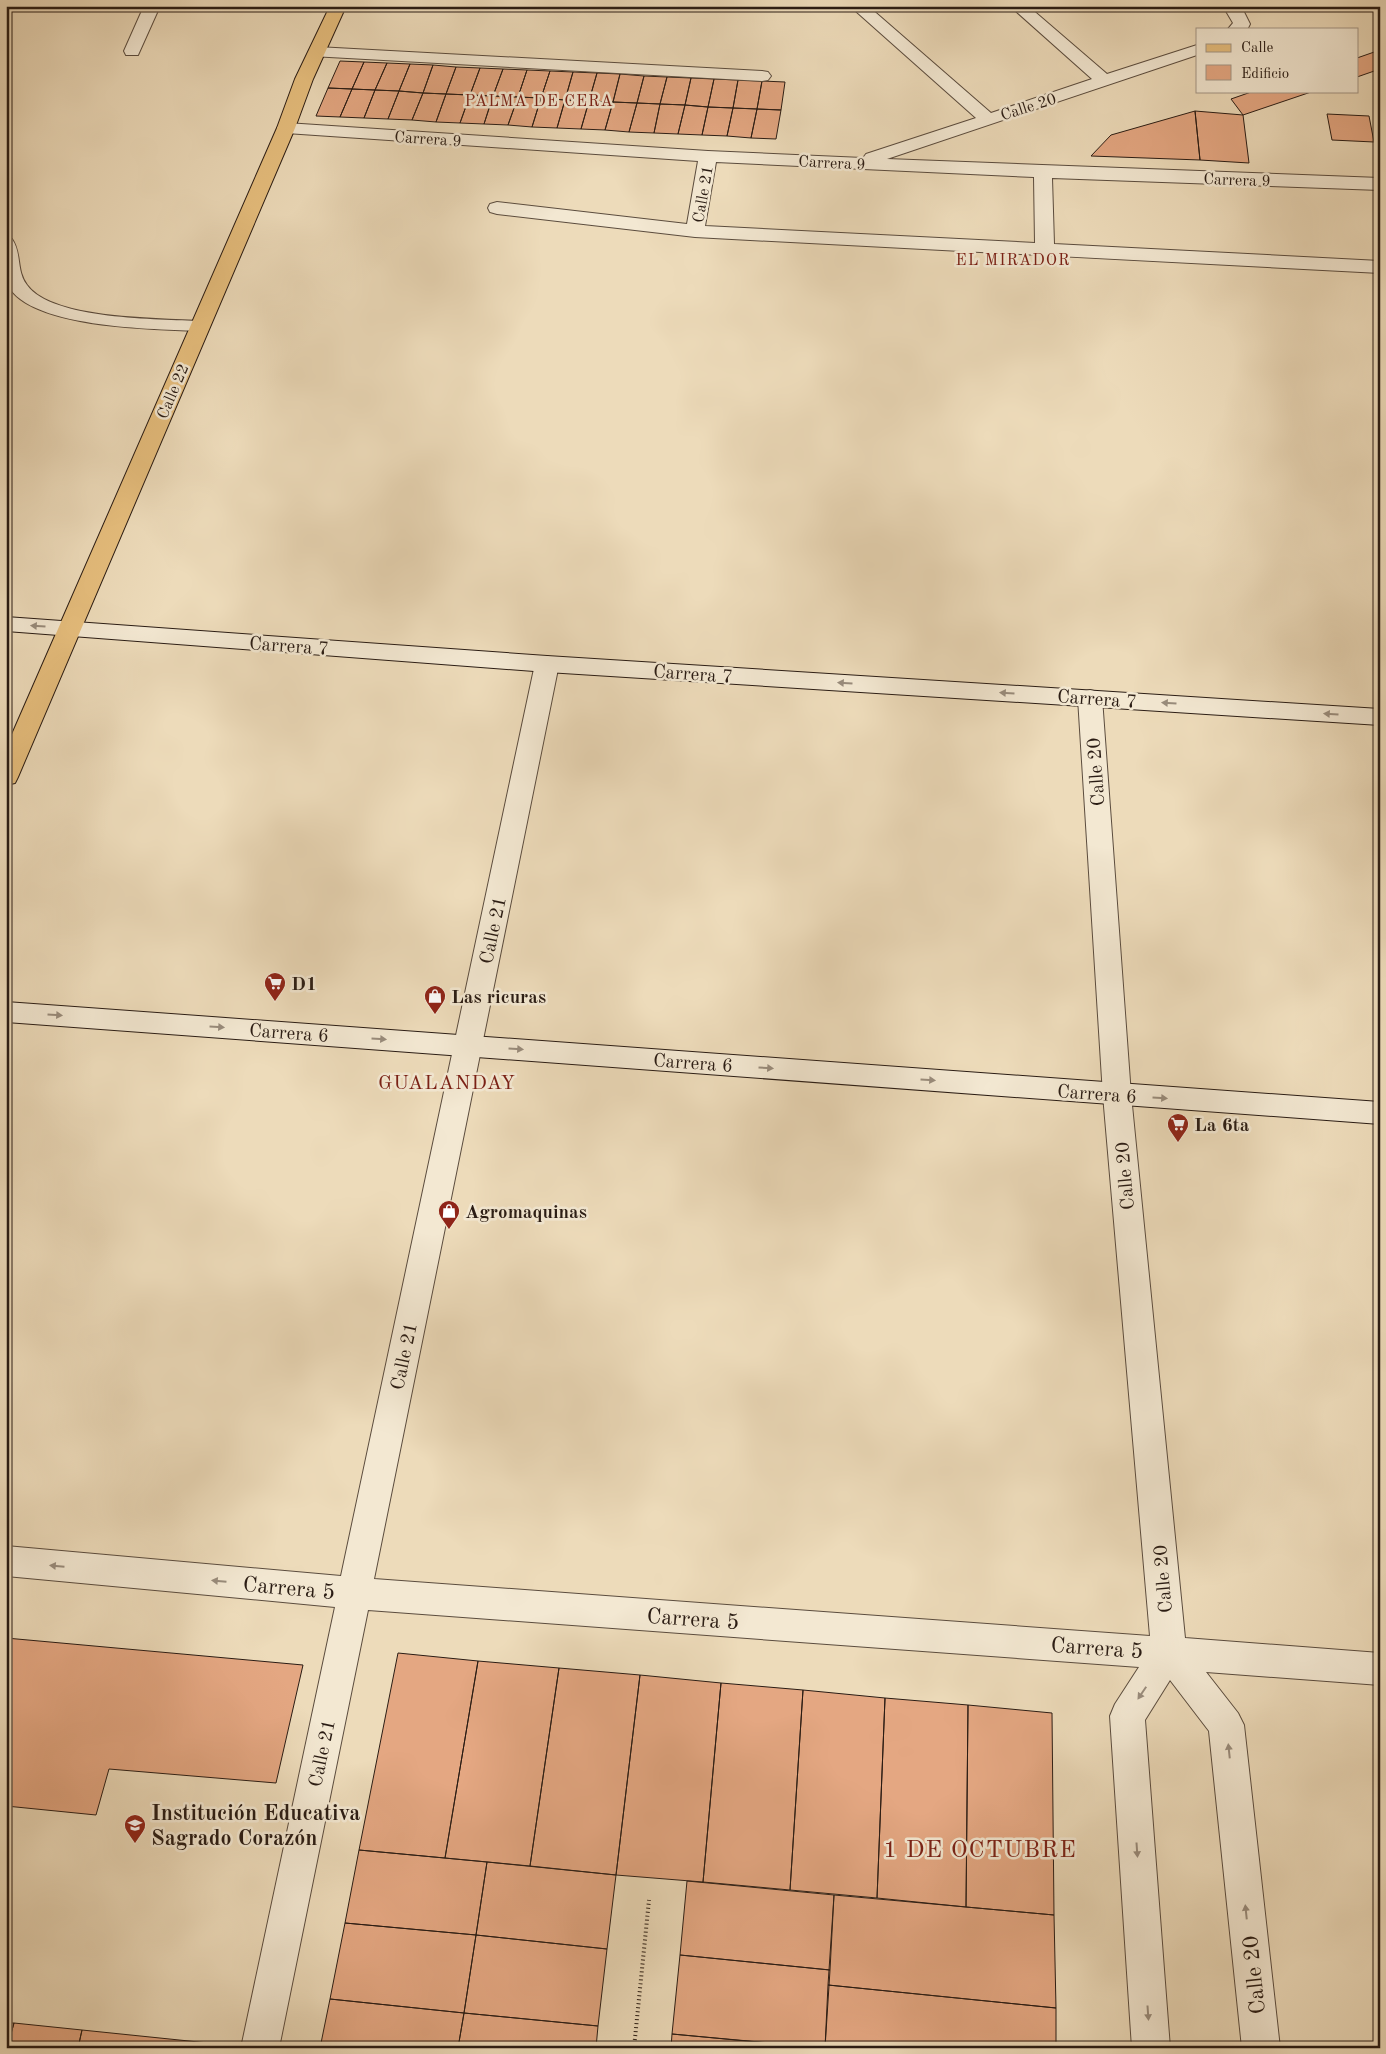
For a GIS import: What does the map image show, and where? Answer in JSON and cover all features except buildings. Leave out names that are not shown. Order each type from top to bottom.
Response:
[{"type":"main road","name":"Calle 22","points":[[6,776],[286,128],[304,79],[338,6]]},
{"type":"street","points":[[132,51],[152,6]]},
{"type":"street","points":[[858,6],[988,119]]},
{"type":"street","points":[[1018,6],[1104,81]]},
{"type":"street","points":[[1233,7],[1242,24],[1237,28]]},
{"type":"street","name":"Calle 20","points":[[859,163],[1196,50]]},
{"type":"street","points":[[317,52],[762,76]]},
{"type":"street","name":"Carrera 9","points":[[286,128],[708,156],[1043,172],[1380,184]]},
{"type":"street","name":"Calle 21","points":[[695,231],[708,156]]},
{"type":"street","points":[[1043,172],[1045,249]]},
{"type":"street","points":[[497,208],[695,231],[1380,267]]},
{"type":"street","name":"Carrera 7","points":[[6,624],[547,664],[1380,717]]},
{"type":"street","name":"Calle 21","points":[[260,2048],[547,664]]},
{"type":"street","name":"Calle 20","points":[[1090,698],[1116,1095],[1170,1652],[1226,1725],[1261,2048]]},
{"type":"street","name":"Carrera 6","points":[[6,1012],[1380,1113]]},
{"type":"street","name":"Carrera 5","points":[[6,1561],[354,1593],[1380,1669]]},
{"type":"street","points":[[1151,2048],[1127,1716],[1170,1652]]},
{"type":"lane","points":[[6,242],[10,249],[14,280],[29,299],[69,314],[125,322],[200,326]]},
{"type":"path","points":[[634,2048],[649,1900]]},
{"type":"place","name":"D1","points":[[275,1002]]},
{"type":"place","name":"Las ricuras","points":[[435,1015]]},
{"type":"place","name":"La 6ta","points":[[1178,1143]]},
{"type":"place","name":"Agromaquinas","points":[[449,1230]]},
{"type":"place","name":"Institución Educativa Sagrado Corazón","points":[[135,1844]]},
{"type":"district","name":"PALMA DE CERA","points":[[539,100]]},
{"type":"district","name":"EL MIRADOR","points":[[1013,259]]},
{"type":"district","name":"GUALANDAY","points":[[447,1082]]},
{"type":"district","name":"1 DE OCTUBRE","points":[[980,1849]]}]
